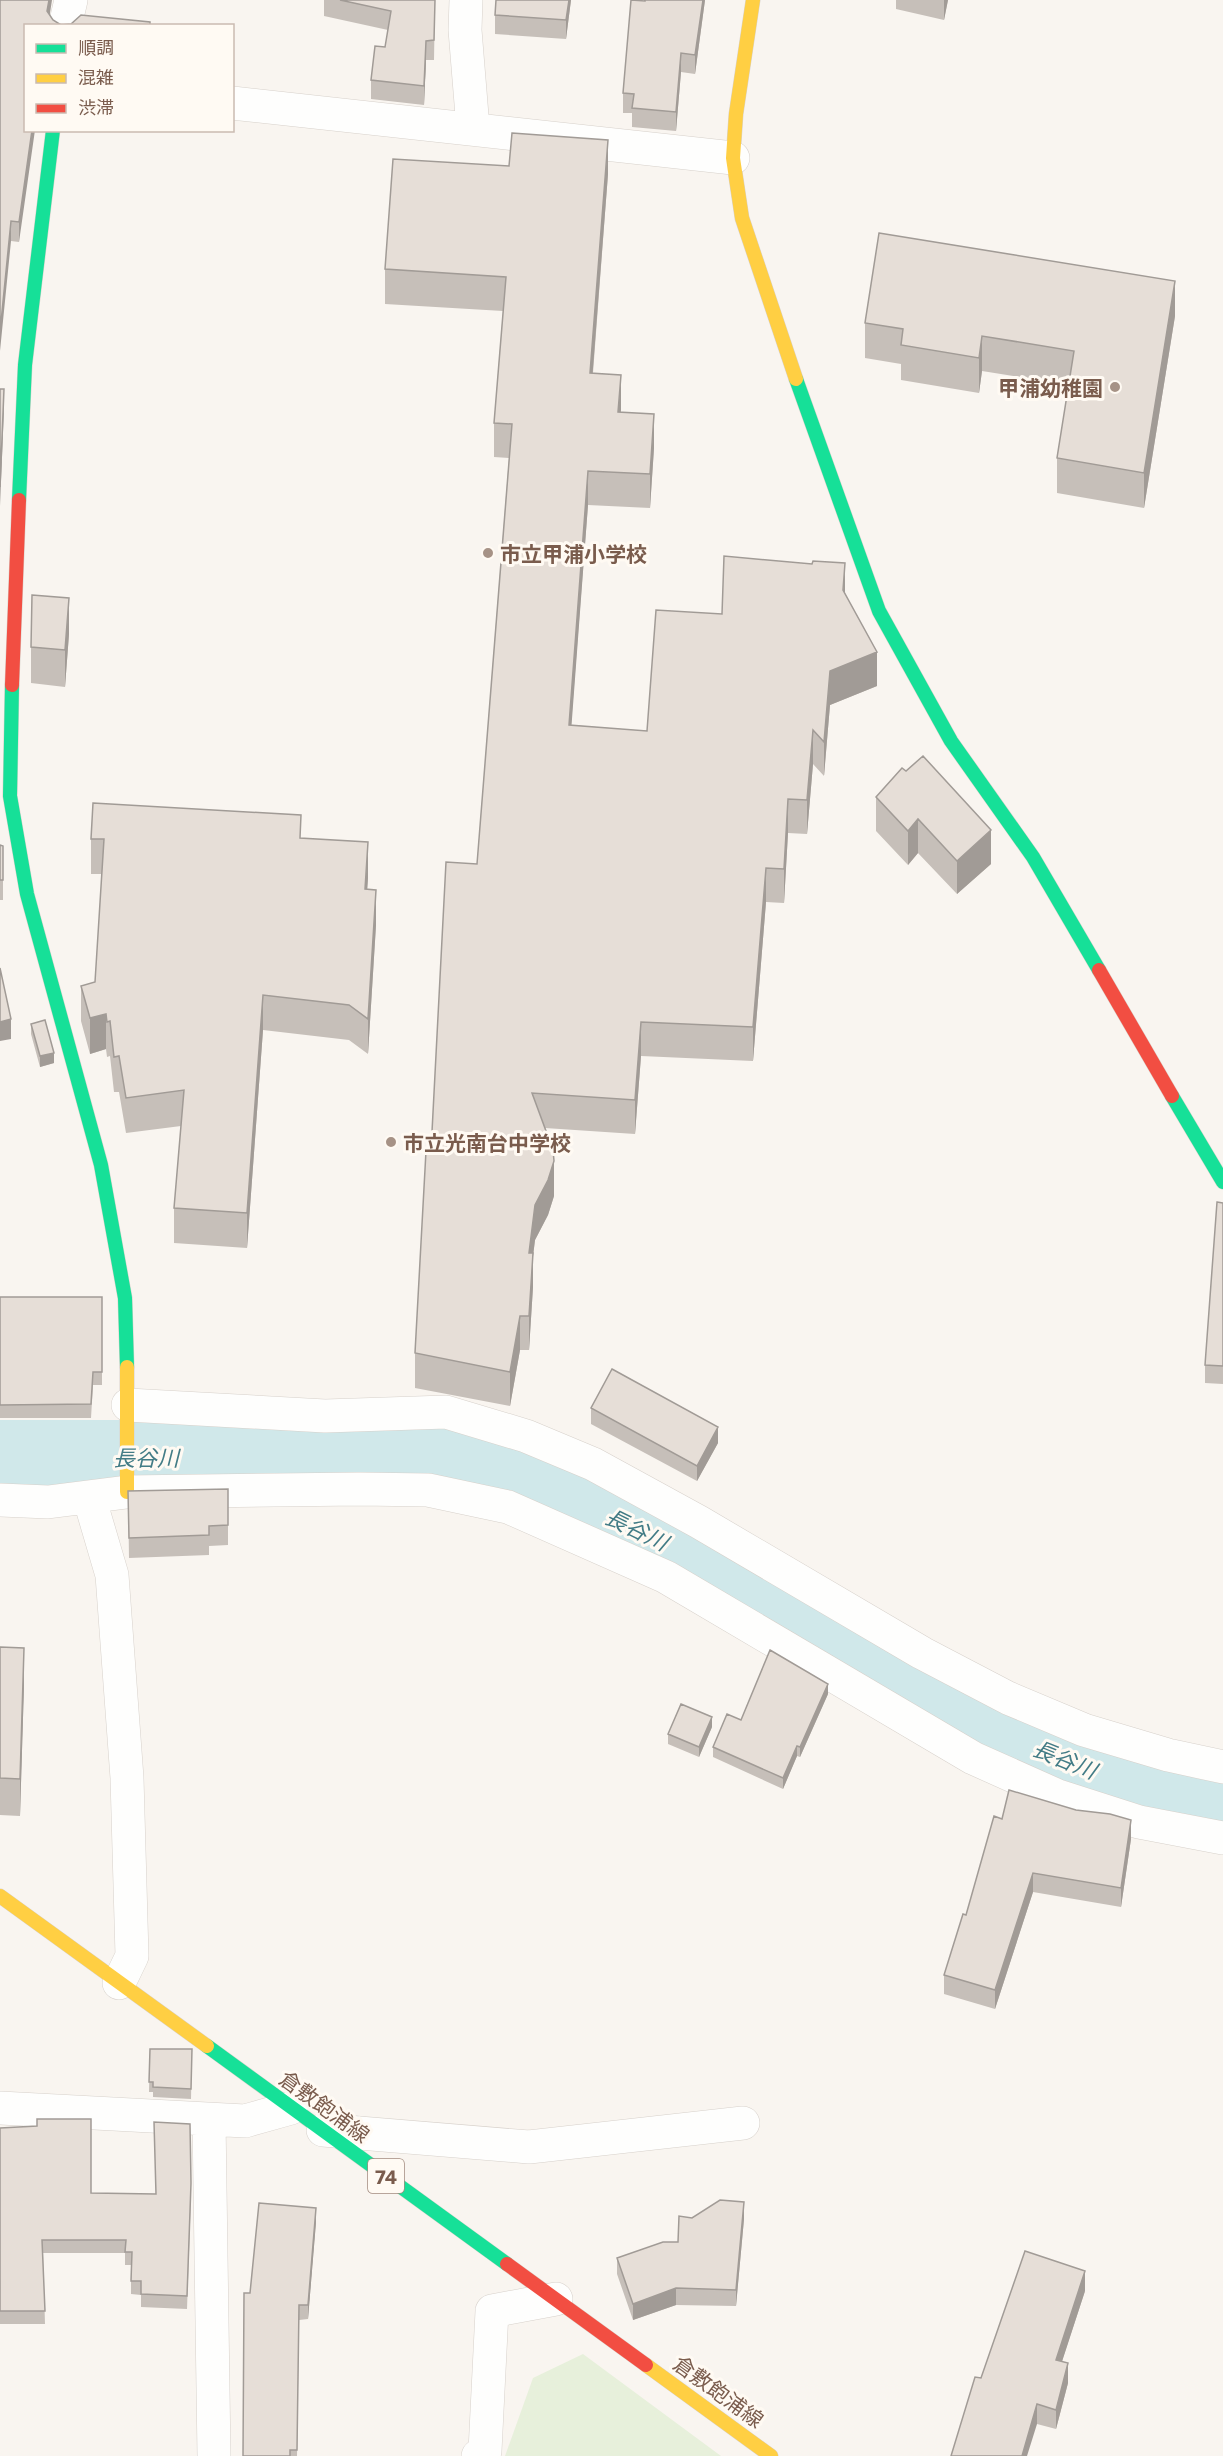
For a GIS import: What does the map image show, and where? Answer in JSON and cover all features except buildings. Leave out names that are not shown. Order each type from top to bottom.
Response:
[{"type":"street","points":[[65,24],[71,0]]},
{"type":"street","points":[[466,0],[465,30],[473,128]]},
{"type":"street","points":[[753,0],[736,114],[734,158],[741,218],[782,341],[879,611],[951,741],[1033,857],[1223,1182]]},
{"type":"street","points":[[234,104],[473,128],[734,158]]},
{"type":"street","points":[[53,132],[25,365],[13,644],[10,796],[27,894],[102,1166],[125,1298],[127,1481]]},
{"type":"street","points":[[128,1419],[446,1412],[526,1436],[592,1464],[689,1516],[922,1653],[1008,1698],[1084,1730],[1168,1755],[1223,1767]]},
{"type":"street","points":[[0,1500],[48,1502],[89,1497],[127,1481],[428,1490],[508,1507],[666,1576],[973,1758],[1058,1796],[1138,1822],[1223,1838]]},
{"type":"street","points":[[89,1497],[112,1575],[127,1778],[132,1956],[119,1983]]},
{"type":"street","name":"倉敷飽浦線","points":[[0,1896],[771,2456]]},
{"type":"street","points":[[0,2108],[245,2121],[291,2108]]},
{"type":"street","points":[[209,2120],[214,2456]]},
{"type":"street","points":[[323,2130],[529,2147],[743,2123]]},
{"type":"street","points":[[478,2456],[484,2451],[492,2311],[556,2299]]},
{"type":"green space","points":[[583,2354],[721,2456],[505,2456],[533,2378]]},
{"type":"waterway","name":"長谷川","points":[[0,1457],[434,1457],[515,1477],[578,1501],[683,1551],[997,1730],[1071,1766],[1156,1790],[1223,1799]]},
{"type":"traffic: fast","points":[[19,500],[25,365],[53,132]]},
{"type":"traffic: fast","points":[[796,379],[879,611],[951,741],[1033,857],[1099,970]]},
{"type":"traffic: fast","points":[[12,685],[10,796],[27,894],[101,1165],[125,1298],[127,1367]]},
{"type":"traffic: fast","points":[[1172,1096],[1223,1182]]},
{"type":"traffic: fast","points":[[207,2046],[507,2264]]},
{"type":"traffic: slow","points":[[753,0],[736,114],[733,158],[742,218],[796,379]]},
{"type":"traffic: slow","points":[[127,1367],[127,1492]]},
{"type":"traffic: slow","points":[[0,1896],[207,2046]]},
{"type":"traffic: slow","points":[[646,2365],[771,2456]]},
{"type":"traffic: jam","points":[[12,685],[19,500]]},
{"type":"traffic: jam","points":[[1099,970],[1172,1096]]},
{"type":"traffic: jam","points":[[507,2264],[646,2365]]},
{"type":"place","name":"甲浦幼稚園","points":[[1115,387]]},
{"type":"place","name":"市立甲浦小学校","points":[[488,553]]},
{"type":"place","name":"市立光南台中学校","points":[[391,1142]]}]
